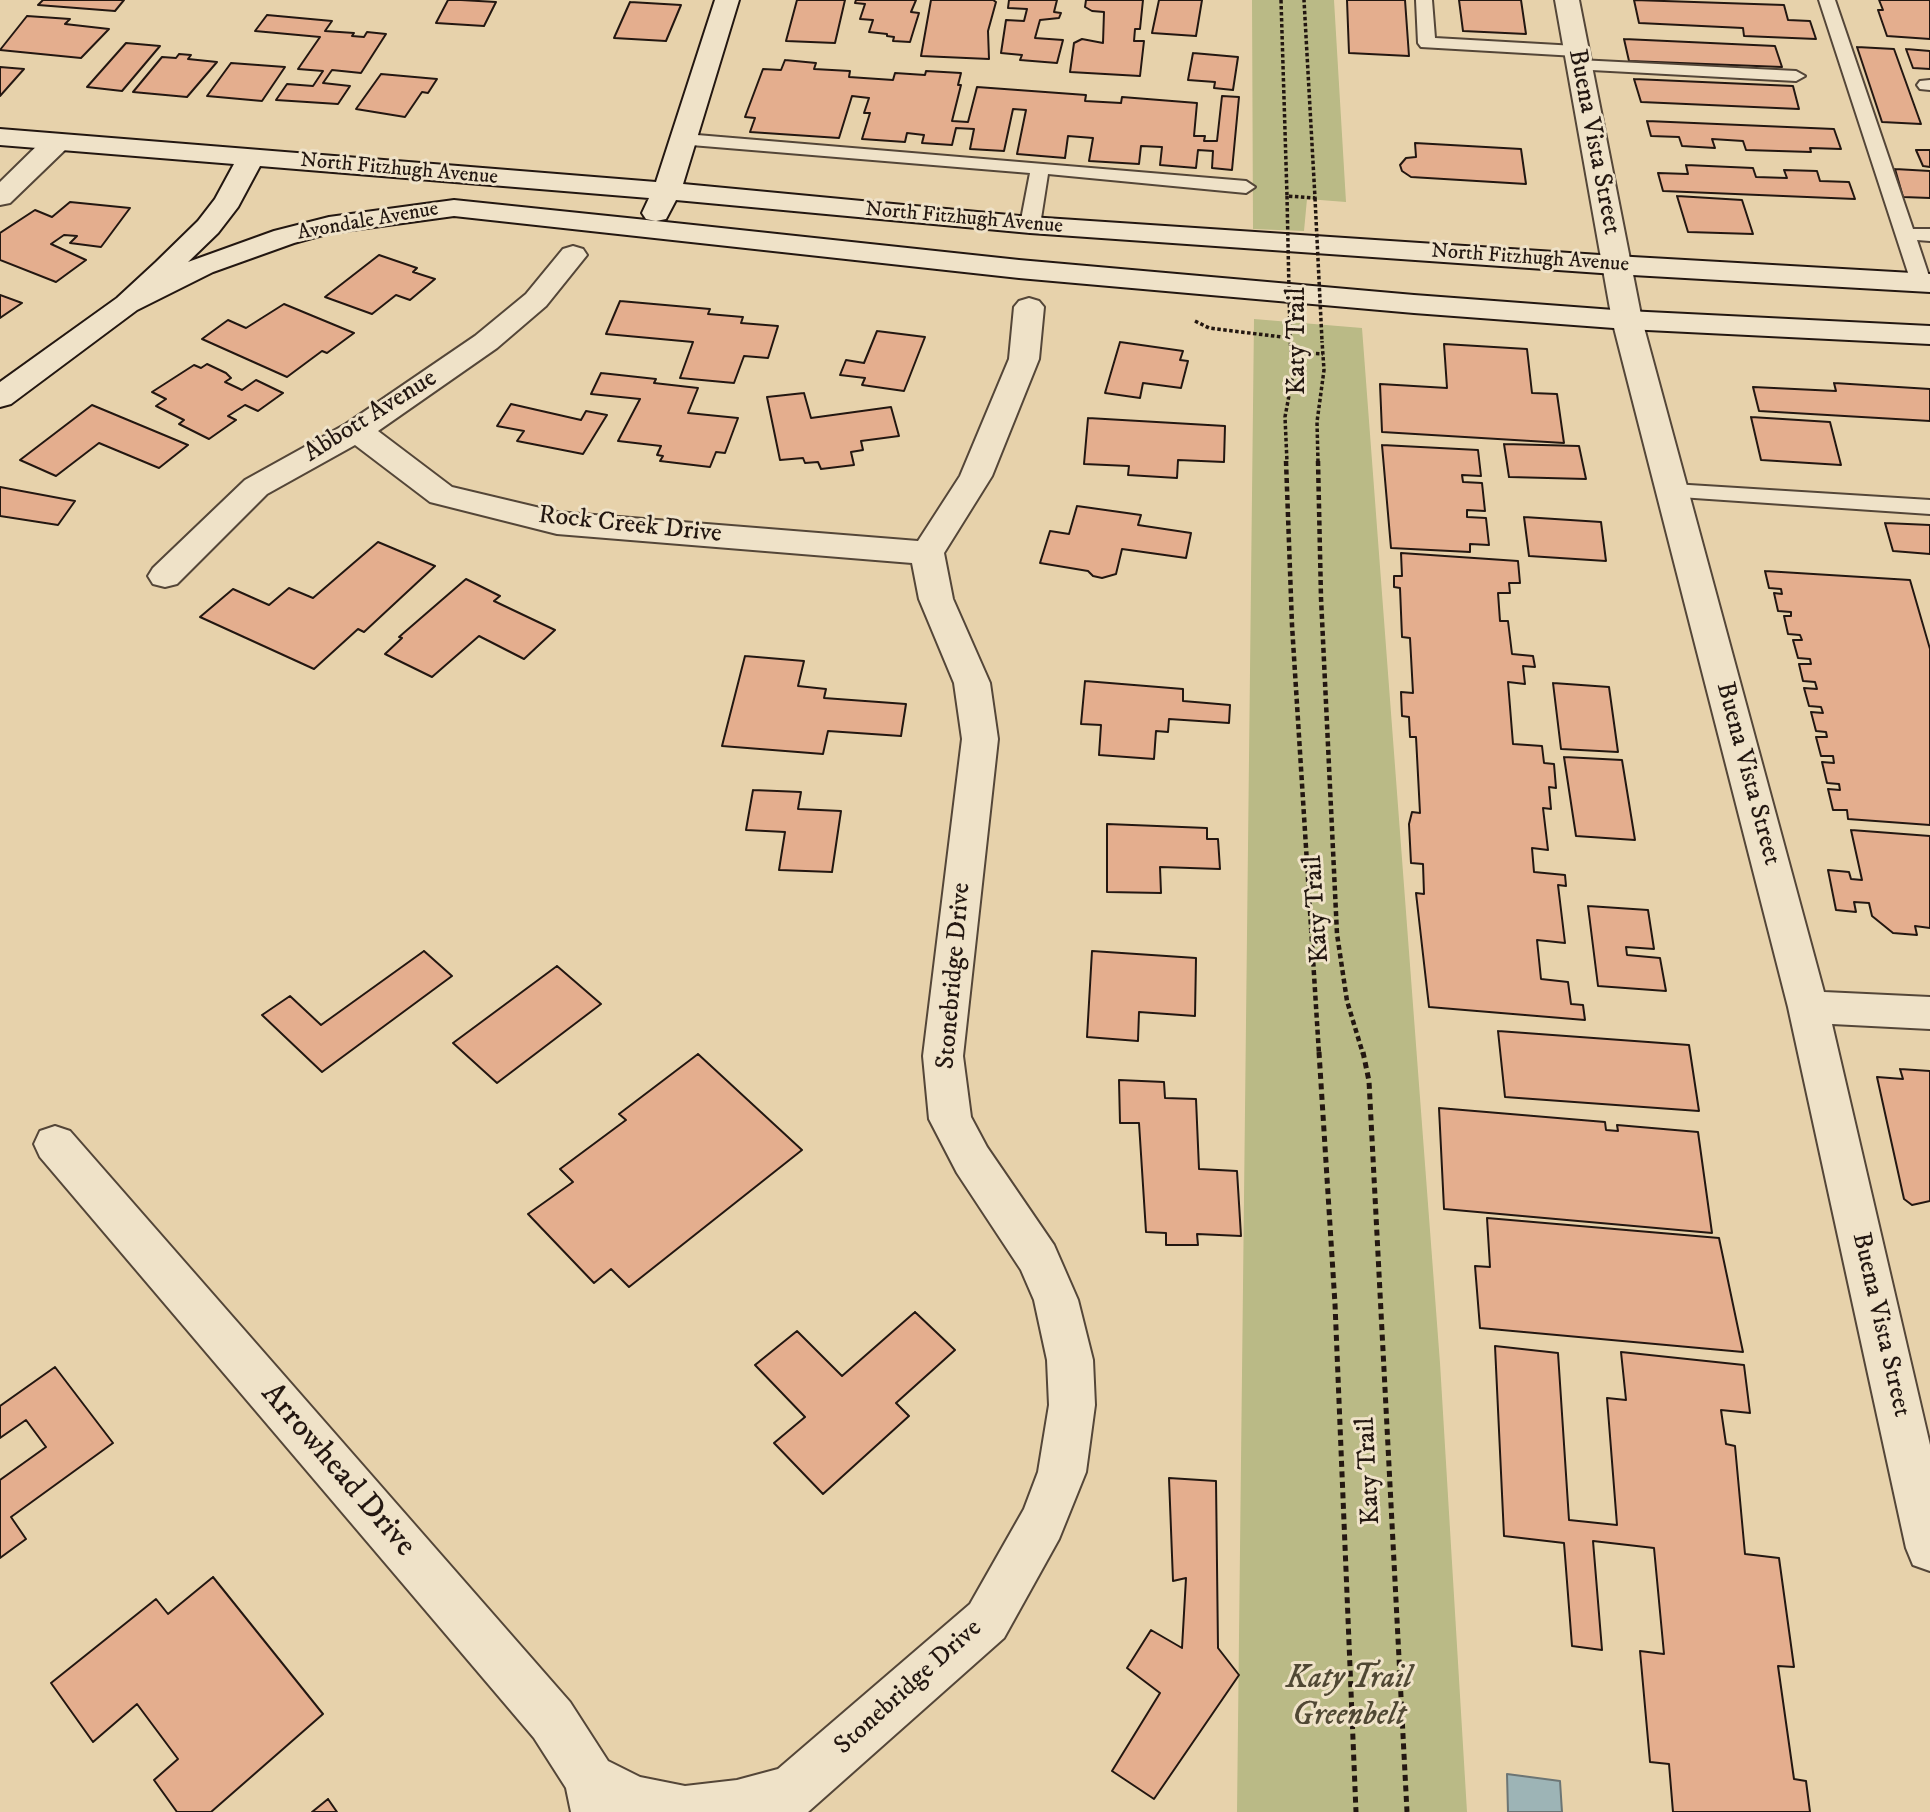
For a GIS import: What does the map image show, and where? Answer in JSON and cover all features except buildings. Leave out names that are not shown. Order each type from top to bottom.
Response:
[{"type":"street","points":[[649,227],[666,191],[685,139],[727,0]]},
{"type":"street","name":"Buena Vista Street","points":[[1567,0],[1627,320],[1808,1007],[1930,1548]]},
{"type":"street","name":"North Fitzhugh Avenue","points":[[0,137],[666,191],[1030,225],[1615,265],[1926,282]]},
{"type":"street","points":[[0,197],[57,142]]},
{"type":"street","name":"Avondale Avenue","points":[[0,397],[127,304],[208,227],[228,201],[251,157]]},
{"type":"street","name":"North Fitzhugh Avenue","points":[[454,208],[1019,269],[1627,320],[1930,335]]},
{"type":"street","name":"Avondale Avenue","points":[[127,304],[203,266],[284,237],[329,225],[454,208]]},
{"type":"street","points":[[1019,269],[1030,225]]},
{"type":"street","name":"Abbott Avenue","points":[[164,576],[256,486],[357,431],[486,342],[536,300],[573,255]]},
{"type":"street","points":[[926,553],[981,465],[1024,359],[1029,307]]},
{"type":"street","name":"Rock Creek Drive","points":[[357,431],[441,495],[556,523],[926,553]]},
{"type":"street","name":"Stonebridge Drive","points":[[593,1796],[685,1812],[779,1802],[986,1620],[1042,1523],[1062,1472],[1072,1405],[1067,1348],[1056,1300],[1038,1259],[972,1160],[950,1119],[943,1056],[980,739],[972,683],[936,598],[926,553]]},
{"type":"street","points":[[1808,1007],[1930,1013]]},
{"type":"street","name":"Arrowhead Drive","points":[[55,1144],[552,1720],[593,1796]]},
{"type":"lane","points":[[1424,0],[1427,43],[1796,76]]},
{"type":"lane","points":[[1827,0],[1905,234],[1926,282]]},
{"type":"lane","points":[[685,139],[1247,187]]},
{"type":"lane","points":[[1030,225],[1040,168]]},
{"type":"lane","points":[[1905,234],[1930,235]]},
{"type":"lane","points":[[1673,491],[1930,507]]},
{"type":"path","points":[[1281,0],[1293,374],[1285,417],[1292,625],[1335,1304],[1356,1812]]},
{"type":"path","name":"Katy Trail","points":[[1304,0],[1322,341],[1323,383],[1317,422],[1320,585],[1337,934],[1347,1001],[1360,1037],[1369,1081],[1407,1812]]},
{"type":"path","points":[[1287,196],[1315,198]]},
{"type":"path","points":[[1192,318],[1209,328],[1290,338]]},
{"type":"path","name":"Katy Trail","points":[[1292,352],[1322,354]]},
{"type":"green space","points":[[1252,0],[1334,0],[1346,202],[1307,199],[1304,231],[1253,229]]},
{"type":"green space","name":"Katy Trail Greenbelt","points":[[1254,319],[1362,328],[1440,1363],[1467,1812],[1237,1812]]},
{"type":"water","points":[[1507,1774],[1560,1781],[1562,1812],[1508,1812]]}]
